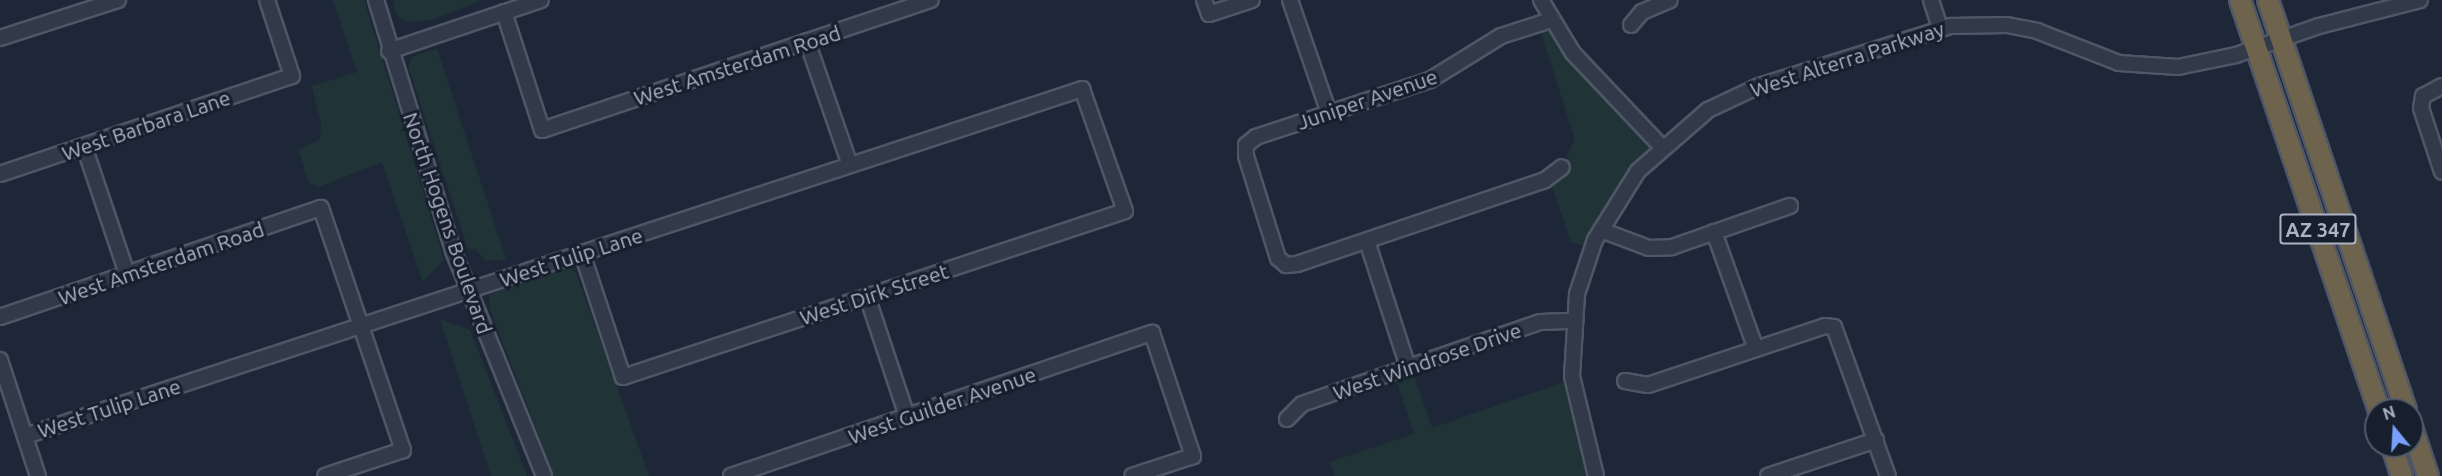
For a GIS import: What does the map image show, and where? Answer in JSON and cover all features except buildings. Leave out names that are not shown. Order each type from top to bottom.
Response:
[{"type":"highway","name":"AZ 347","points":[[2240,0],[2375,398]]},
{"type":"highway","name":"AZ 347","points":[[2268,0],[2402,398]]},
{"type":"highway","points":[[2396,458],[2402,476]]},
{"type":"highway","points":[[2422,458],[2428,476]]},
{"type":"street","points":[[0,38],[118,0]]},
{"type":"street","name":"West Barbara Lane","points":[[0,174],[292,76],[267,0]]},
{"type":"street","name":"North Hogens Boulevard","points":[[376,0],[389,51],[467,291],[544,476]]},
{"type":"street","points":[[389,51],[541,0]]},
{"type":"street","name":"West Amsterdam Road","points":[[504,12],[542,130],[931,0]]},
{"type":"street","points":[[1204,0],[1209,14],[1252,0]]},
{"type":"street","points":[[1290,0],[1329,113]]},
{"type":"street","points":[[1541,0],[1573,53],[1662,147]]},
{"type":"street","points":[[1631,25],[1642,12],[1670,0]]},
{"type":"street","points":[[1930,0],[1940,28]]},
{"type":"street","name":"West Alterra Parkway","points":[[1596,476],[1572,376],[1573,321],[1577,294],[1601,230],[1638,171],[1662,147],[1708,110],[1731,97],[1940,28],[2007,25],[2037,31],[2119,63],[2156,67],[2200,64],[2420,0]]},
{"type":"street","name":"Juniper Avenue","points":[[1367,241],[1298,264],[1286,265],[1278,258],[1246,145],[1256,137],[1430,80],[1501,36],[1551,20]]},
{"type":"street","points":[[807,41],[850,165]]},
{"type":"street","points":[[2442,86],[2423,96],[2421,108],[2442,172]]},
{"type":"street","name":"West Tulip Lane","points":[[25,436],[1082,89],[1125,211]]},
{"type":"street","points":[[84,146],[127,274]]},
{"type":"street","points":[[1408,367],[1367,241],[1545,180],[1562,166]]},
{"type":"street","points":[[1601,230],[1649,248],[1672,247],[1790,206]]},
{"type":"street","name":"West Amsterdam Road","points":[[0,317],[321,208],[361,325]]},
{"type":"street","name":"West Dirk Street","points":[[582,253],[623,377],[1125,211]]},
{"type":"street","points":[[1714,232],[1756,349]]},
{"type":"street","points":[[867,296],[907,416]]},
{"type":"street","name":"West Windrose Drive","points":[[1287,419],[1302,404],[1408,367],[1540,322],[1573,321]]},
{"type":"street","points":[[325,476],[403,450],[361,325]]},
{"type":"street","points":[[1625,381],[1648,385],[1826,326],[1834,327],[1888,476]]},
{"type":"street","name":"West Guilder Avenue","points":[[731,476],[1152,333],[1193,456],[1132,476]]},
{"type":"street","points":[[0,360],[38,476]]},
{"type":"street","points":[[1768,476],[1876,440]]},
{"type":"green space","points":[[333,0],[364,0],[444,260],[423,282],[382,162],[319,187],[308,182],[299,150],[320,139],[321,124],[312,86],[357,72]]},
{"type":"green space","points":[[393,0],[482,0],[431,20],[406,22],[396,14]]},
{"type":"green space","points":[[1551,20],[1662,147],[1593,248],[1571,242],[1549,177],[1562,166],[1575,139],[1538,24]]},
{"type":"green space","points":[[437,49],[506,259],[486,261],[475,249],[468,249],[408,66],[413,56]]},
{"type":"green space","points":[[568,264],[576,273],[649,476],[554,476],[490,309],[489,295]]},
{"type":"green space","points":[[440,319],[470,330],[527,476],[491,476]]},
{"type":"green space","points":[[1411,366],[1432,428],[1573,379],[1596,476],[1334,476],[1330,462],[1414,434],[1394,372]]}]
